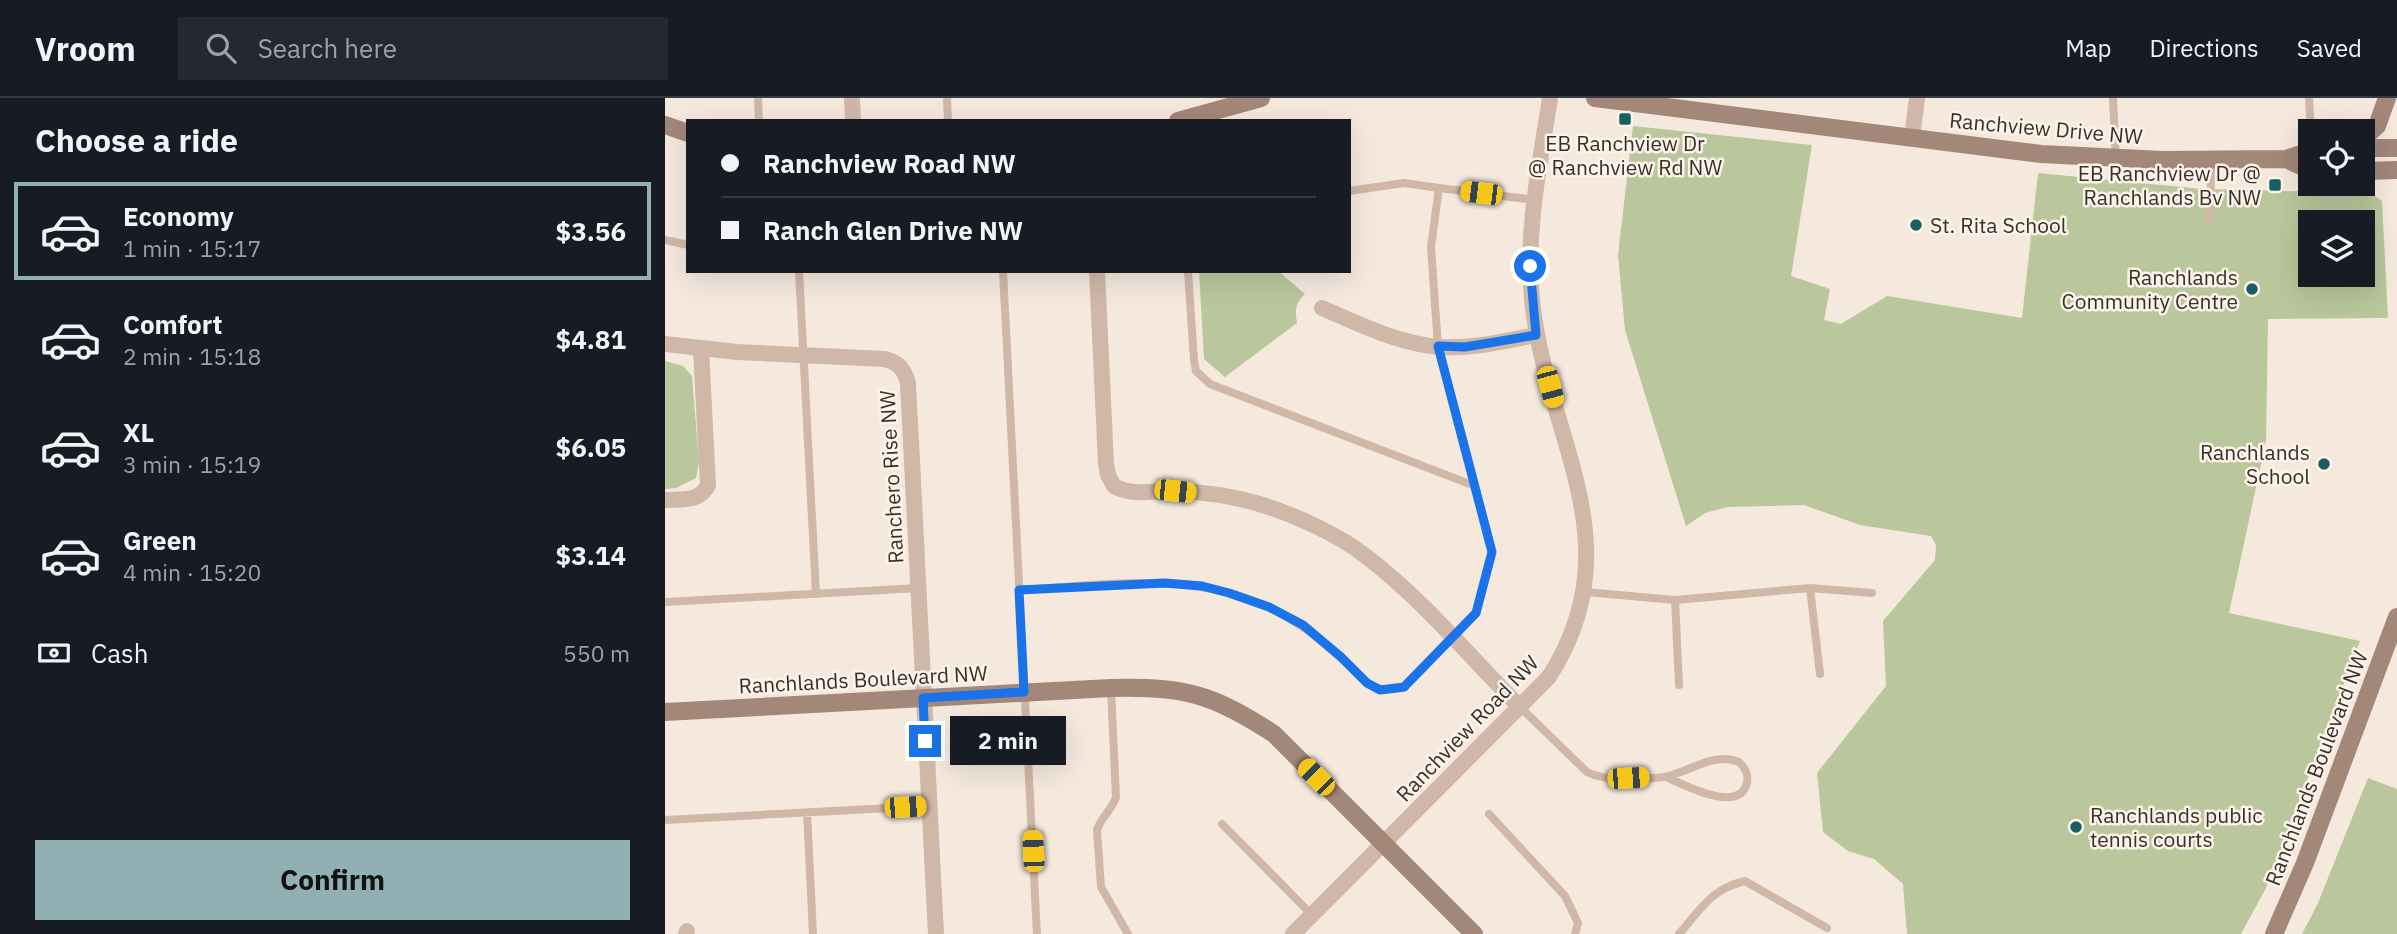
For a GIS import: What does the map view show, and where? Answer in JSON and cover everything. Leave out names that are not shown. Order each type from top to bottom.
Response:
[{"type":"street","points":[[852,98],[853,119]]},
{"type":"street","points":[[1185,119],[1261,98]]},
{"type":"street","name":"Ranchview Road NW","points":[[1293,934],[1549,677],[1575,628],[1585,592],[1588,555],[1585,517],[1536,335],[1530,266],[1531,230],[1550,98]]},
{"type":"street","name":"Ranchview Drive NW","points":[[1595,98],[2002,150],[2116,159],[2218,160],[2298,155]]},
{"type":"street","points":[[1912,138],[1917,98]]},
{"type":"street","points":[[2375,128],[2387,98]]},
{"type":"street","points":[[665,125],[686,132]]},
{"type":"street","points":[[2375,148],[2397,148]]},
{"type":"street","points":[[2375,171],[2397,170]]},
{"type":"street","points":[[1097,273],[1106,464],[1114,486],[1133,492],[1175,491],[1217,495],[1256,503],[1336,537],[1365,555],[1396,582],[1520,707]]},
{"type":"street","points":[[1322,309],[1401,339],[1438,346],[1465,347],[1536,335]]},
{"type":"street","name":"Ranchero Rise NW","points":[[665,344],[701,349],[885,359],[900,366],[906,375],[936,934]]},
{"type":"street","points":[[665,500],[696,498],[703,494],[708,485],[701,349]]},
{"type":"street","name":"Ranchlands Boulevard NW","points":[[2274,934],[2305,863],[2397,617]]},
{"type":"street","name":"Ranchlands Boulevard NW","points":[[665,712],[1024,692],[1171,688],[1217,701],[1239,711],[1274,734],[1474,934]]},
{"type":"lane","points":[[758,98],[759,119]]},
{"type":"lane","points":[[947,98],[948,119]]},
{"type":"lane","points":[[2113,98],[2116,159]]},
{"type":"lane","points":[[2309,98],[2310,119]]},
{"type":"lane","points":[[2210,222],[2211,172],[2218,160]]},
{"type":"lane","points":[[1351,191],[1404,183],[1535,200]]},
{"type":"lane","points":[[1019,590],[1149,583],[1181,584],[1229,593],[1269,607],[1303,625],[1367,683],[1380,690],[1404,687],[1476,613],[1492,552],[1438,346],[1431,247],[1439,188]]},
{"type":"lane","points":[[665,240],[686,245]]},
{"type":"lane","points":[[799,273],[815,594]]},
{"type":"lane","points":[[1003,273],[1037,934]]},
{"type":"lane","points":[[1188,273],[1196,371],[1210,384],[1475,486]]},
{"type":"lane","points":[[1585,592],[1675,600],[1810,588],[1872,593]]},
{"type":"lane","points":[[1810,588],[1820,674]]},
{"type":"lane","points":[[665,602],[918,589]]},
{"type":"lane","points":[[1675,600],[1679,685]]},
{"type":"lane","points":[[1111,688],[1116,797],[1097,830],[1101,887],[1128,934]]},
{"type":"lane","points":[[1520,707],[1587,772],[1597,777],[1665,777],[1698,764],[1728,759],[1743,766],[1747,783],[1741,793],[1730,798],[1706,794],[1665,777]]},
{"type":"lane","points":[[665,820],[929,806]]},
{"type":"lane","points":[[807,813],[813,934]]},
{"type":"lane","points":[[1489,814],[1565,896],[1578,923],[1575,934]]},
{"type":"lane","points":[[1222,824],[1312,915]]},
{"type":"lane","points":[[1679,934],[1711,896],[1725,886],[1745,881],[1827,928]]},
{"type":"green space","points":[[1633,126],[1812,145],[1791,276],[1830,289],[1824,320],[1841,324],[1887,296],[2022,318],[2038,173],[2202,189],[2298,191],[2298,196],[2375,196],[2382,201],[2388,318],[2268,319],[2266,441],[2229,613],[2360,641],[2266,888],[2241,934],[1907,934],[1903,884],[1874,859],[1848,851],[1823,832],[1817,773],[1886,686],[1883,621],[1935,560],[1936,545],[1931,536],[1860,525],[1804,505],[1728,507],[1705,513],[1686,526],[1625,330],[1618,255]]},
{"type":"green space","points":[[1199,273],[1280,273],[1305,294],[1297,307],[1297,323],[1225,377],[1204,359]]},
{"type":"green space","points":[[665,361],[683,366],[692,376],[699,462],[696,478],[676,488],[665,489]]},
{"type":"green space","points":[[2368,778],[2397,789],[2397,934],[2302,934],[2318,903]]},
{"type":"place","name":"EB Ranchview Dr @ Ranchview Rd NW","points":[[1625,119]]},
{"type":"place","name":"EB Ranchview Dr @ Ranchlands Bv NW","points":[[2275,185]]},
{"type":"place","name":"St. Rita School","points":[[1916,225]]},
{"type":"place","name":"Ranchlands Community Centre","points":[[2252,289]]},
{"type":"place","name":"Ranchlands School","points":[[2324,464]]},
{"type":"place","name":"Ranchlands public tennis courts","points":[[2076,827]]},
{"type":"route","points":[[925,741],[923,698],[1024,692],[1019,590],[1149,583],[1202,586],[1269,607],[1303,625],[1367,683],[1380,690],[1404,687],[1476,613],[1492,552],[1438,346],[1465,347],[1536,335],[1530,266]]}]
